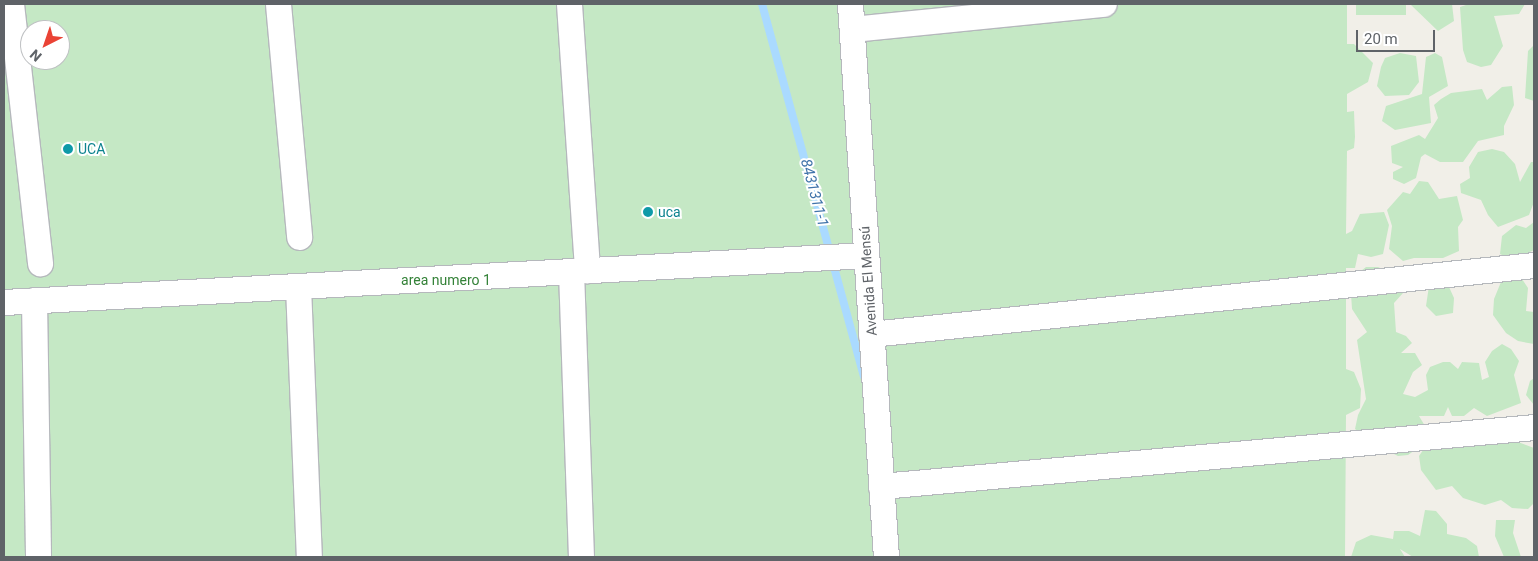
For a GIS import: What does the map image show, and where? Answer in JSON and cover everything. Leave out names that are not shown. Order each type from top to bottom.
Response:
[{"type":"street","points":[[12,4],[40,263]]},
{"type":"street","points":[[278,4],[299,236]]},
{"type":"street","points":[[569,4],[579,270],[581,557]]},
{"type":"street","name":"Avenida El Mensú","points":[[850,4],[886,557]]},
{"type":"street","points":[[852,29],[1104,4]]},
{"type":"street","points":[[4,302],[866,255]]},
{"type":"street","points":[[871,334],[1534,266]]},
{"type":"street","points":[[298,286],[309,557]]},
{"type":"street","points":[[34,300],[38,557]]},
{"type":"street","points":[[881,486],[1534,427]]},
{"type":"green space","name":"area numero 1","points":[[4,4],[1347,4],[1347,44],[1354,44],[1373,63],[1368,82],[1347,94],[1347,112],[1354,111],[1355,137],[1354,148],[1347,151],[1346,234],[1352,231],[1360,214],[1384,212],[1389,225],[1383,254],[1371,257],[1358,254],[1355,268],[1346,268],[1346,369],[1354,372],[1361,389],[1360,408],[1346,415],[1345,557],[4,557]]},
{"type":"green space","points":[[1356,4],[1406,4],[1406,15],[1356,15]]},
{"type":"green space","points":[[1452,4],[1454,21],[1438,31],[1411,5]]},
{"type":"green space","points":[[1469,4],[1525,4],[1519,14],[1494,16],[1503,46],[1491,65],[1481,67],[1467,62],[1463,50],[1460,7]]},
{"type":"green space","points":[[1534,45],[1534,101],[1525,98],[1528,51]]},
{"type":"green space","points":[[1400,53],[1416,56],[1419,82],[1409,95],[1385,96],[1377,86],[1381,67],[1385,58]]},
{"type":"green space","points":[[1435,53],[1442,57],[1448,86],[1429,97],[1431,123],[1395,130],[1382,121],[1386,106],[1422,94],[1426,57]]},
{"type":"green space","points":[[1512,86],[1514,105],[1504,126],[1504,135],[1478,141],[1463,162],[1440,162],[1425,154],[1421,157],[1416,178],[1404,184],[1393,179],[1393,172],[1403,167],[1392,163],[1391,146],[1419,135],[1425,139],[1438,118],[1434,105],[1441,99],[1451,93],[1482,89],[1487,100],[1502,87]]},
{"type":"green space","points":[[1492,149],[1504,152],[1515,164],[1520,182],[1531,162],[1534,162],[1534,202],[1529,215],[1498,227],[1488,215],[1481,200],[1461,193],[1460,184],[1470,178],[1469,167],[1478,152]]},
{"type":"green space","points":[[1419,181],[1428,182],[1439,199],[1457,196],[1463,220],[1458,227],[1459,251],[1443,258],[1414,258],[1403,261],[1389,249],[1392,226],[1387,210],[1403,192],[1410,194]]},
{"type":"green space","points":[[1534,222],[1534,250],[1513,260],[1500,254],[1502,236],[1516,225],[1526,228]]},
{"type":"green space","points":[[1366,267],[1378,267],[1393,274],[1402,284],[1403,293],[1394,303],[1396,332],[1406,336],[1412,343],[1401,353],[1415,353],[1422,365],[1413,372],[1403,394],[1415,397],[1428,390],[1426,375],[1430,367],[1443,362],[1450,362],[1458,369],[1462,362],[1479,363],[1482,380],[1489,377],[1485,362],[1492,351],[1502,344],[1511,349],[1519,361],[1514,375],[1521,403],[1487,416],[1474,408],[1464,416],[1452,416],[1448,407],[1444,416],[1419,416],[1425,426],[1422,445],[1408,455],[1398,456],[1382,448],[1355,429],[1358,415],[1366,399],[1357,340],[1367,332],[1352,309],[1351,294],[1356,275]]},
{"type":"green space","points":[[1518,273],[1528,288],[1526,311],[1534,312],[1534,344],[1518,341],[1506,333],[1493,315],[1494,299],[1501,282]]},
{"type":"green space","points":[[1429,286],[1449,287],[1454,298],[1453,313],[1436,316],[1426,306]]},
{"type":"green space","points":[[1534,378],[1534,405],[1526,395],[1530,381]]},
{"type":"green space","points":[[1502,436],[1534,448],[1534,503],[1528,509],[1512,508],[1501,500],[1485,505],[1463,498],[1452,486],[1436,490],[1421,470],[1419,456],[1430,440]]},
{"type":"green space","points":[[1425,510],[1436,511],[1447,524],[1447,534],[1466,538],[1477,546],[1479,557],[1413,557],[1400,549],[1405,557],[1351,557],[1356,542],[1371,535],[1393,539],[1394,531],[1409,531],[1420,536]]},
{"type":"green space","points":[[1496,520],[1515,520],[1513,533],[1521,557],[1504,557],[1495,536]]},
{"type":"waterway","name":"8431311-1","points":[[762,4],[864,376]]},
{"type":"place","name":"UCA","points":[[68,149]]},
{"type":"place","name":"uca","points":[[648,212]]}]
